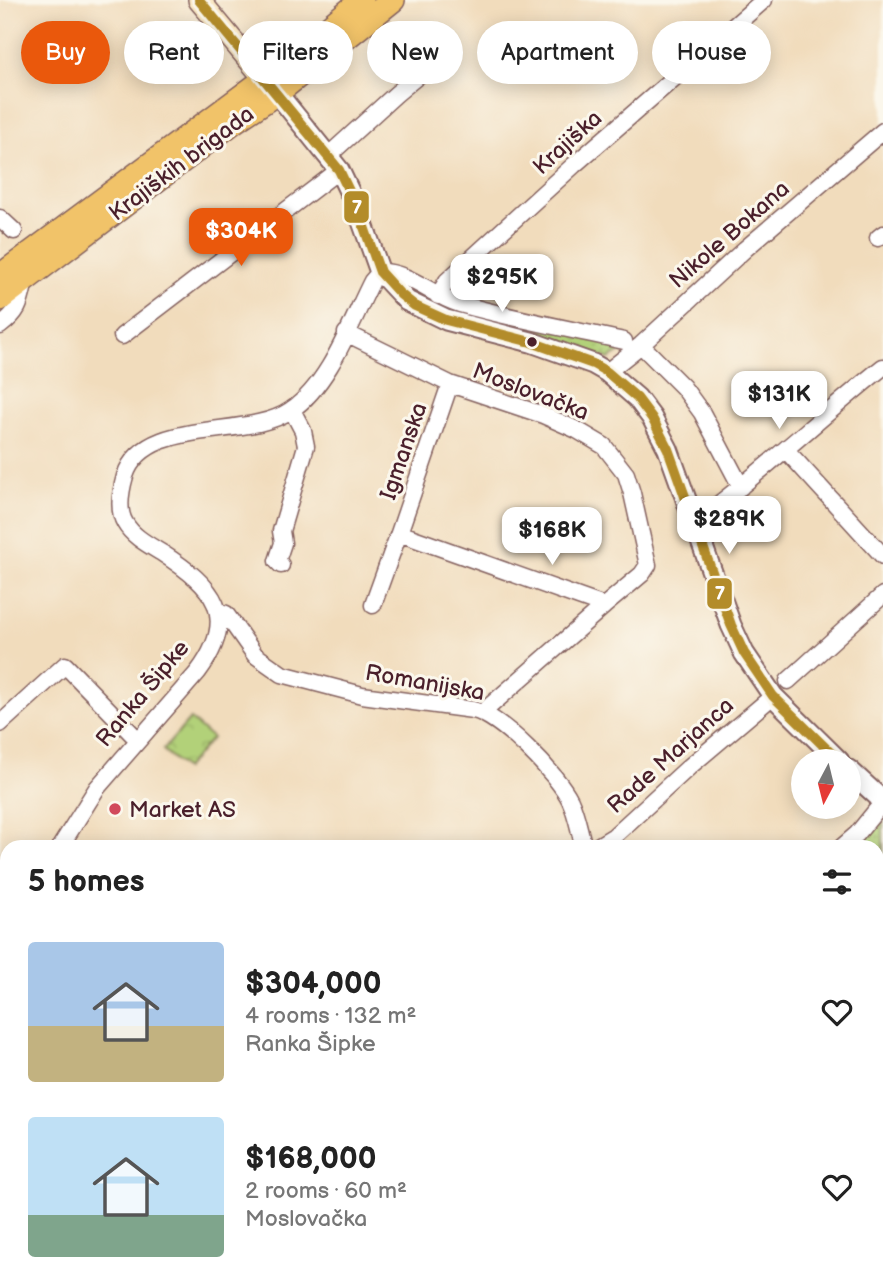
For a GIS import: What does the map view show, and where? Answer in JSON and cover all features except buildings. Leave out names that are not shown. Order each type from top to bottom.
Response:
[{"type":"main road","points":[[199,0],[271,86]]},
{"type":"main road","name":"Krajiških brigada","points":[[0,299],[235,121],[362,0]]},
{"type":"main road","name":"Krajiških brigada","points":[[0,276],[393,0]]},
{"type":"street","name":"Krajiška","points":[[439,296],[447,281],[764,0]]},
{"type":"street","points":[[122,336],[334,163],[407,84]]},
{"type":"street","points":[[271,86],[334,163],[358,210],[380,272],[407,301],[433,316],[566,353],[607,372],[637,398],[652,418],[668,449],[731,625],[753,668],[773,696],[827,749]]},
{"type":"street","name":"Nikole Bokana","points":[[607,372],[883,131]]},
{"type":"street","points":[[0,218],[14,231]]},
{"type":"street","points":[[380,272],[396,273],[439,296],[483,310],[625,341]]},
{"type":"street","points":[[218,611],[201,581],[135,535],[125,523],[121,500],[126,473],[145,451],[171,438],[209,430],[256,425],[292,410],[319,382],[372,281],[380,272]]},
{"type":"street","points":[[0,326],[16,313],[24,280]]},
{"type":"street","name":"Moslovačka","points":[[346,333],[450,384],[543,415],[604,446],[622,468],[632,493],[648,565],[642,574],[604,606]]},
{"type":"street","points":[[641,345],[676,379],[702,413],[741,487]]},
{"type":"street","points":[[695,522],[786,450],[824,414],[883,367]]},
{"type":"street","name":"Igmanska","points":[[373,605],[450,384]]},
{"type":"street","points":[[281,565],[277,561],[283,542],[281,531],[306,446],[303,431],[292,410]]},
{"type":"street","points":[[786,450],[883,556]]},
{"type":"street","points":[[399,533],[604,606],[483,712]]},
{"type":"street","points":[[788,681],[883,596]]},
{"type":"street","name":"Romanijska","points":[[218,611],[226,614],[255,655],[282,674],[362,695],[483,712],[496,719],[566,793],[582,840]]},
{"type":"street","name":"Ranka Šipke","points":[[64,840],[97,788],[208,659],[218,638],[218,611]]},
{"type":"street","points":[[0,724],[65,665],[138,740]]},
{"type":"street","name":"Rade Marjanca","points":[[607,840],[773,696]]},
{"type":"street","points":[[850,840],[883,802],[861,781]]},
{"type":"green space","points":[[398,280],[627,348],[609,359],[556,340],[446,311],[417,297]]},
{"type":"green space","points":[[190,719],[212,738],[185,769],[163,750]]},
{"type":"green space","points":[[883,814],[883,840],[855,840]]},
{"type":"transit line","name":"7","points":[[199,0],[339,170],[358,210],[380,272],[400,294],[415,306],[446,320],[531,342],[593,364],[607,372],[637,398],[652,418],[668,449],[731,625],[744,653],[773,696],[827,749]]},
{"type":"place","name":"Market AS","points":[[115,809]]}]
